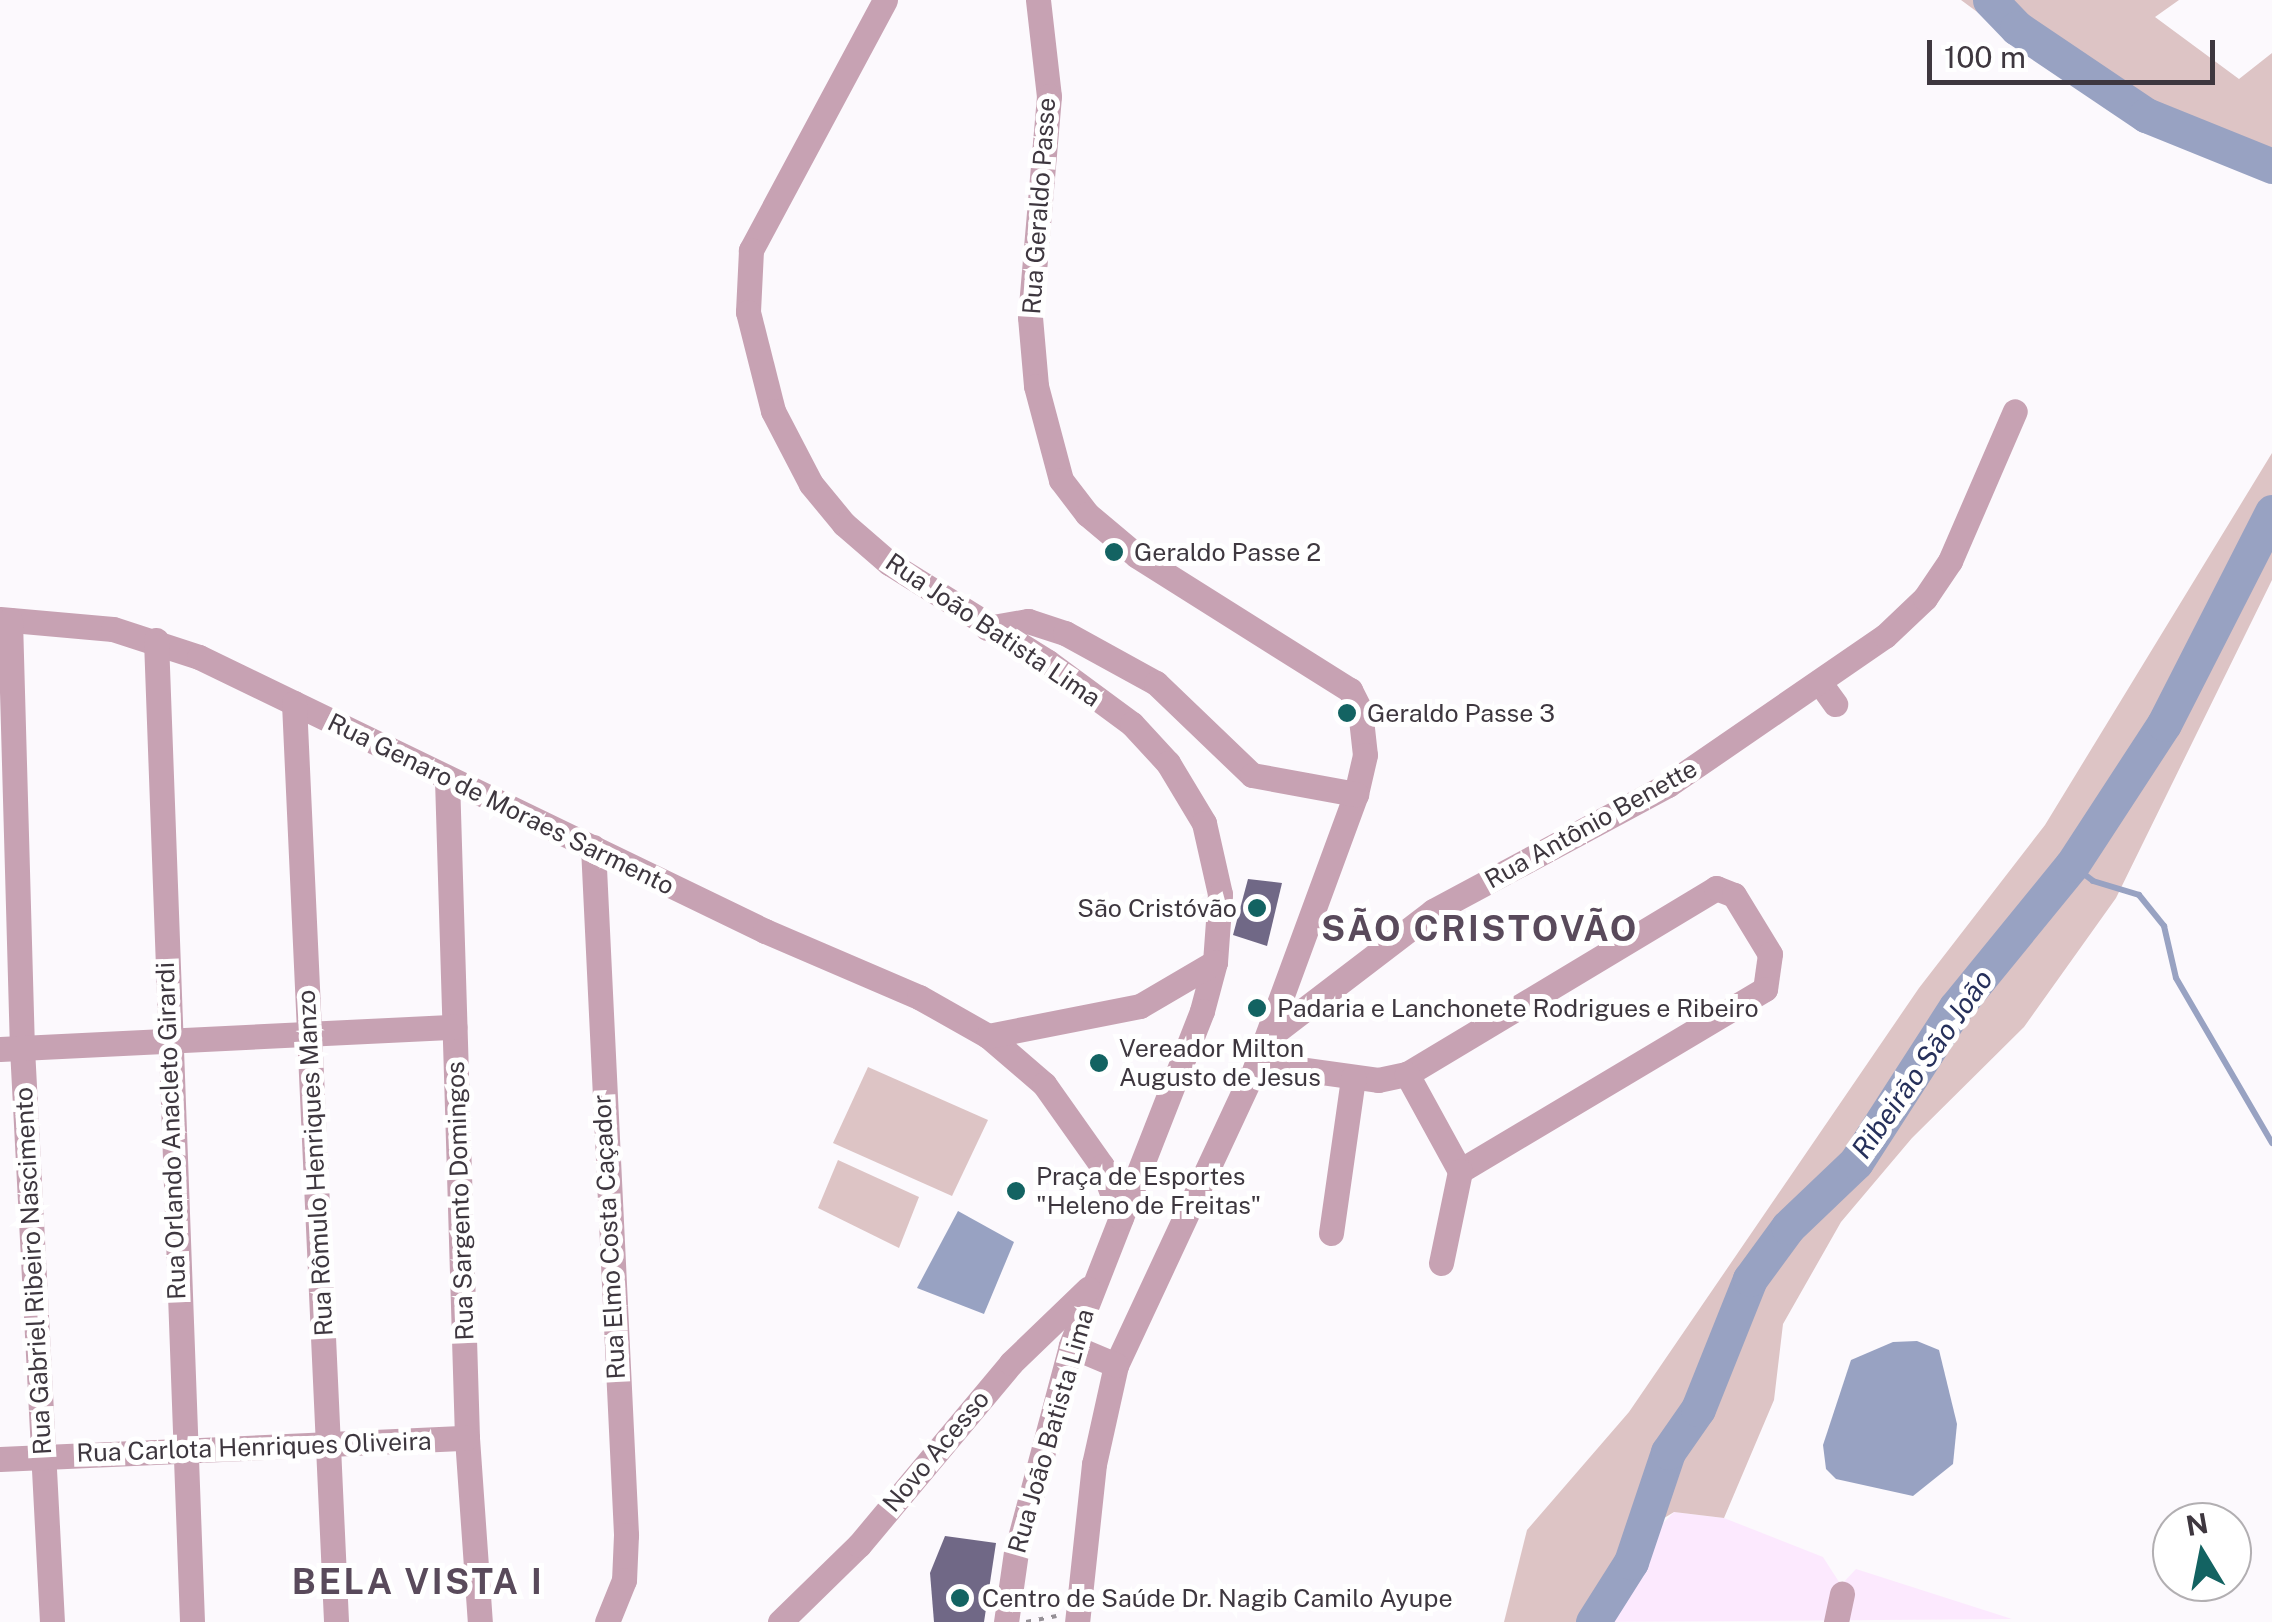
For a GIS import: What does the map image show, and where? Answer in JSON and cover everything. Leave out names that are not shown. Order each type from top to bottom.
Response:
[{"type":"street","name":"Rua João Batista Lima","points":[[885,0],[751,250],[748,312],[773,410],[810,484],[888,562],[987,628],[1028,648],[1132,724],[1190,793],[1215,858],[1215,962],[1171,1097],[1071,1346],[1016,1552],[1006,1622]]},
{"type":"street","name":"Rua Geraldo Passe","points":[[1038,0],[1048,144],[1030,317],[1036,386],[1061,480],[1087,514],[1136,556],[1350,690],[1364,733],[1356,794],[1267,1038],[1116,1365],[1094,1464],[1077,1617]]},
{"type":"street","points":[[1040,26],[1060,0]]},
{"type":"street","name":"Rua Antônio Benette","points":[[1267,1038],[1433,911],[1644,799],[1828,694],[1925,598],[1967,527],[2015,411]]},
{"type":"street","name":"Rua Genaro de Moraes Sarmento","points":[[5,620],[112,629],[156,640],[593,848],[919,997],[988,1036],[1044,1084],[1090,1147],[1112,1186],[1121,1218]]},
{"type":"street","name":"Rua Gabriel Ribeiro Nascimento","points":[[5,620],[11,1048],[52,1622]]},
{"type":"street","points":[[987,628],[1028,621],[1065,634],[1156,684],[1252,775],[1356,794]]},
{"type":"street","name":"Rua Orlando Anacleto Girardi","points":[[156,640],[167,1040],[192,1622]]},
{"type":"street","name":"Rua Rômulo Henriques Manzo","points":[[294,703],[336,1622]]},
{"type":"street","name":"Rua Sargento Domingos","points":[[447,779],[467,1438],[480,1622]]},
{"type":"street","name":"Rua Elmo Costa Caçador","points":[[593,848],[626,1535],[622,1590],[607,1622]]},
{"type":"street","points":[[1257,1063],[1353,1078],[1408,1074],[1701,894],[1716,888],[1734,895],[1770,954],[1765,989],[1460,1171]]},
{"type":"street","points":[[988,1036],[1140,1006],[1215,962]]},
{"type":"street","points":[[11,1048],[454,1028]]},
{"type":"street","points":[[1408,1074],[1460,1171],[1441,1262]]},
{"type":"street","points":[[1331,1233],[1353,1078]]},
{"type":"street","name":"Novo Acesso","points":[[780,1622],[859,1545],[1012,1362],[1095,1282]]},
{"type":"street","points":[[1071,1346],[1116,1365]]},
{"type":"street","name":"Rua Carlota Henriques Oliveira","points":[[0,1459],[467,1438]]},
{"type":"street","points":[[1836,1622],[1842,1594]]},
{"type":"path","points":[[1026,1622],[1077,1617]]},
{"type":"shaded area","points":[[1961,0],[2179,0],[2155,17],[2239,79],[2272,53],[2272,181],[2214,147],[2073,83]]},
{"type":"shaded area","points":[[2272,453],[2272,580],[2116,898],[2024,1027],[1912,1138],[1841,1222],[1783,1324],[1774,1400],[1724,1518],[1674,1512],[1661,1520],[1591,1622],[1504,1622],[1527,1530],[1629,1412],[1919,988],[2045,825]]},
{"type":"shaded area","points":[[868,1067],[988,1120],[952,1196],[833,1143]]},
{"type":"shaded area","points":[[838,1160],[919,1197],[899,1248],[818,1208]]},
{"type":"shaded area","points":[[1674,1512],[1724,1518],[1823,1557],[1841,1585],[1856,1569],[2012,1619],[1593,1622],[1632,1555]]},
{"type":"water","points":[[958,1211],[1014,1242],[984,1314],[917,1288]]},
{"type":"water","points":[[1917,1341],[1939,1350],[1957,1424],[1953,1464],[1913,1496],[1836,1479],[1826,1469],[1823,1445],[1851,1360],[1893,1342]]},
{"type":"building","name":"São Cristóvão","points":[[1248,879],[1282,883],[1267,946],[1233,935]]},
{"type":"building","name":"Centro de Saúde Dr. Nagib Camilo Ayupe","points":[[945,1536],[996,1543],[984,1622],[934,1622],[930,1573]]},
{"type":"waterway","name":"Ribeirão São João","points":[[1990,0],[2017,28],[2146,115],[2272,166]]},
{"type":"waterway","name":"Ribeirão São João","points":[[1593,1622],[1631,1562],[1668,1452],[1698,1409],[1750,1279],[1788,1227],[1856,1162],[1956,1007],[2072,865],[2164,724],[2272,512]]},
{"type":"waterway","points":[[2072,865],[2093,881],[2139,895],[2164,926],[2176,978],[2272,1143]]},
{"type":"place","name":"Geraldo Passe 2","points":[[1114,552]]},
{"type":"place","name":"Geraldo Passe 3","points":[[1347,713]]},
{"type":"place","name":"São Cristóvão","points":[[1257,908]]},
{"type":"place","name":"Padaria e Lanchonete Rodrigues e Ribeiro","points":[[1257,1008]]},
{"type":"place","name":"Vereador Milton Augusto de Jesus","points":[[1099,1063]]},
{"type":"place","name":"Praça de Esportes \"Heleno de Freitas\"","points":[[1016,1191]]},
{"type":"place","name":"Centro de Saúde Dr. Nagib Camilo Ayupe","points":[[960,1598]]},
{"type":"district","name":"SÃO CRISTOVÃO","points":[[1480,929]]},
{"type":"district","name":"BELA VISTA I","points":[[418,1582]]}]
